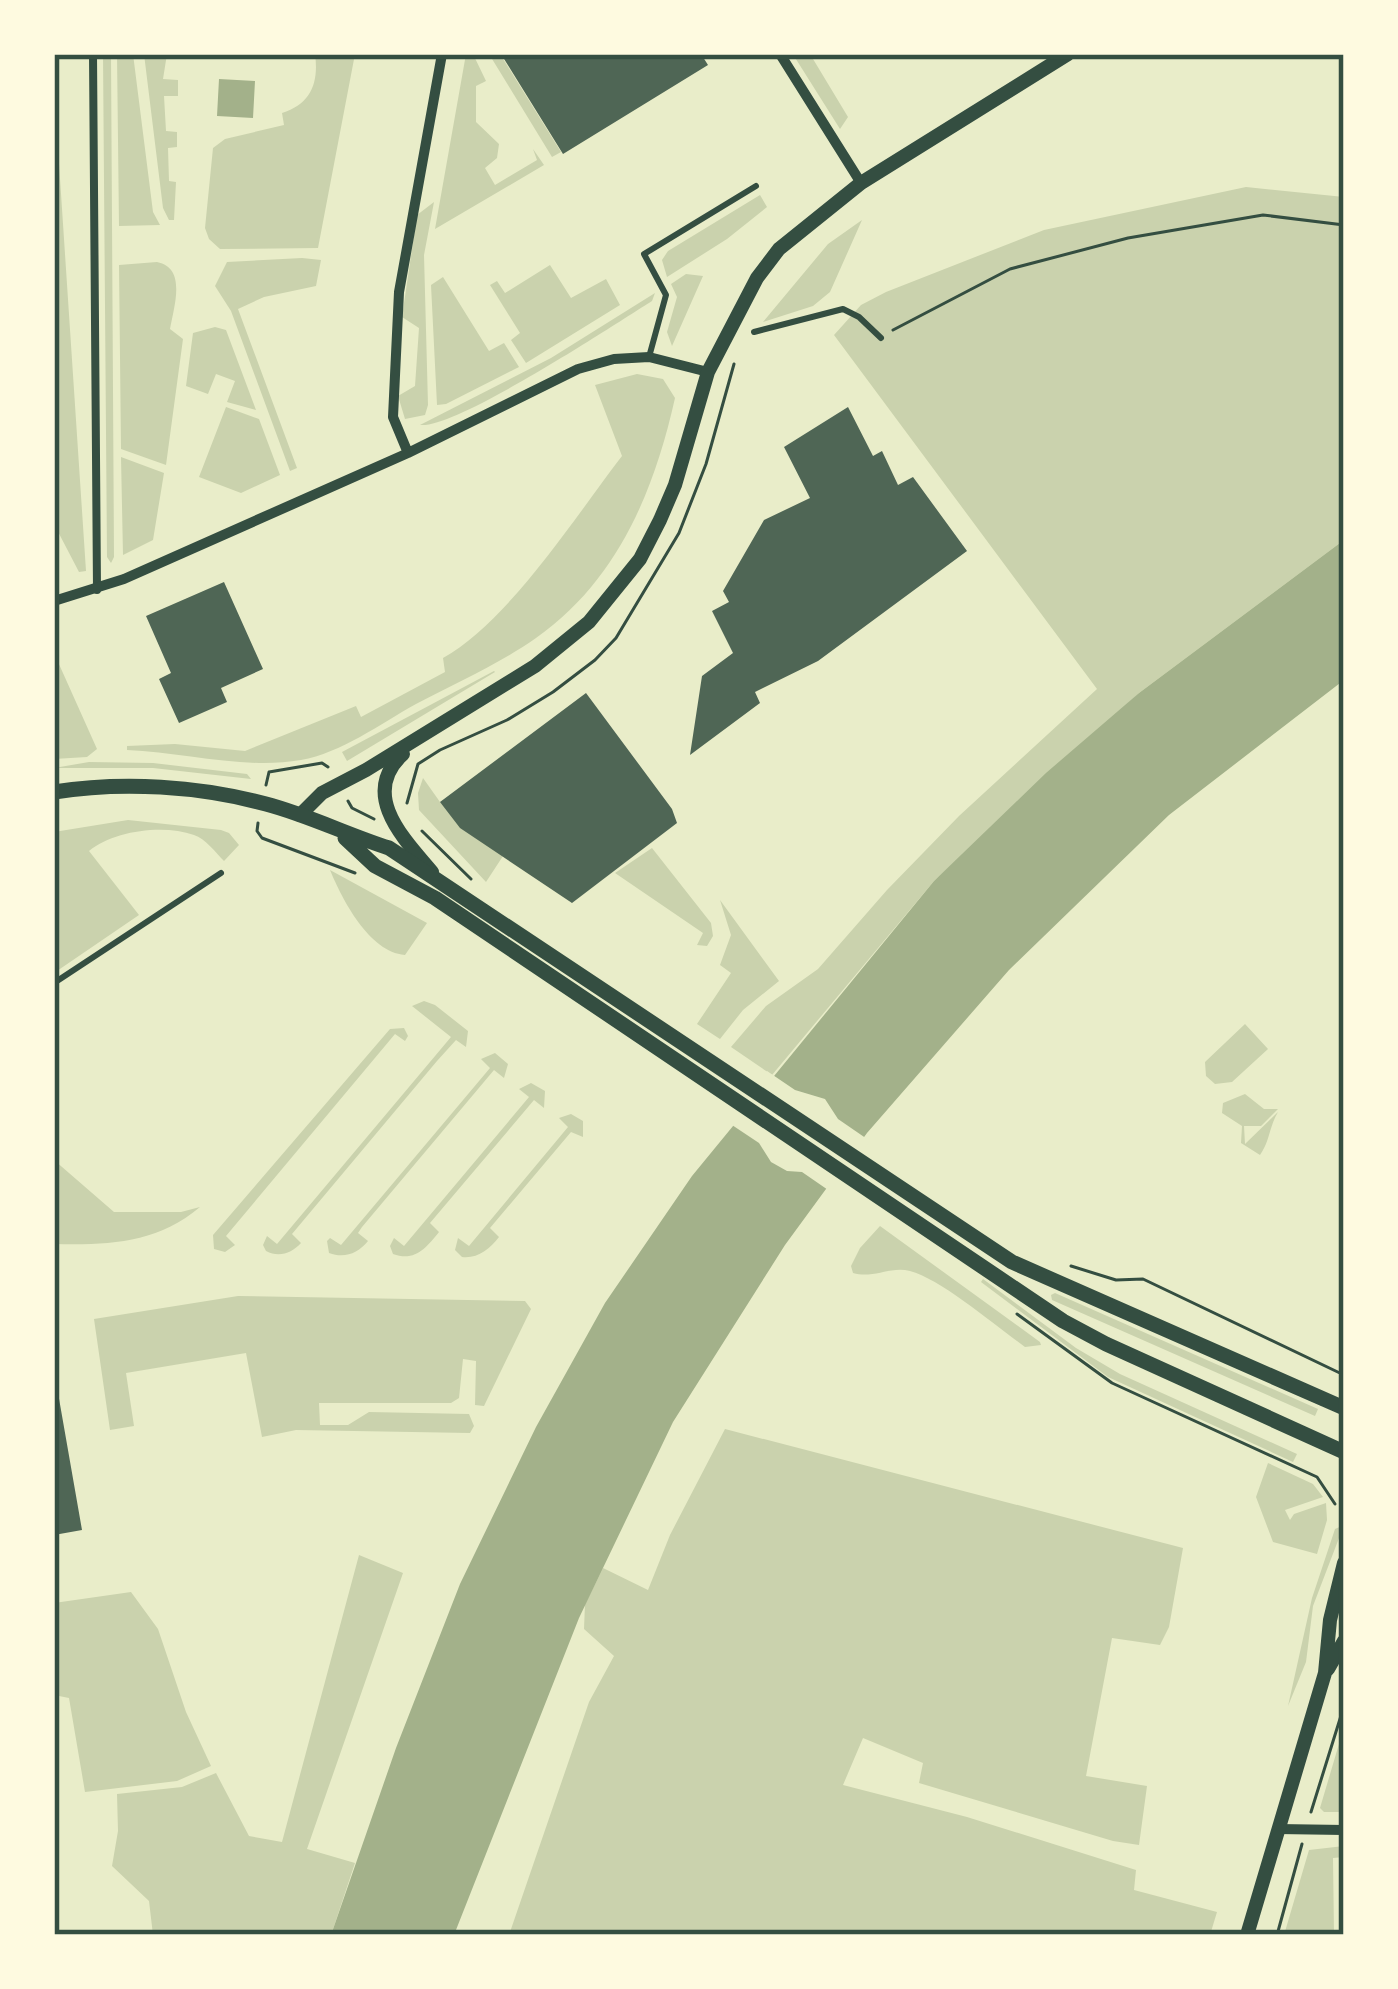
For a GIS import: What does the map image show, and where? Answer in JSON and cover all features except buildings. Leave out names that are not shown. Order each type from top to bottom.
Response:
[{"type":"main road","points":[[54,792],[152,787],[262,803],[389,848],[480,897],[1012,1262],[1344,1408]]},
{"type":"main road","points":[[338,832],[375,866],[466,919],[1084,1332],[1344,1451]]},
{"type":"street","points":[[93,54],[97,590]]},
{"type":"street","points":[[408,452],[393,417],[399,292],[442,54]]},
{"type":"street","points":[[780,54],[861,184]]},
{"type":"street","points":[[300,815],[322,793],[562,646],[613,595],[640,559],[667,503],[708,372],[746,296],[779,249],[861,184],[1068,54]]},
{"type":"street","points":[[54,601],[97,590],[408,452],[578,370],[614,359],[649,357],[708,372]]},
{"type":"street","points":[[424,734],[394,762],[383,796],[394,825],[435,875]]},
{"type":"street","points":[[1246,1935],[1325,1673],[1330,1620],[1344,1563]]},
{"type":"street","points":[[1325,1673],[1344,1641]]},
{"type":"street","points":[[1278,1829],[1344,1830]]},
{"type":"lane","points":[[649,357],[666,295],[644,254],[756,186]]},
{"type":"lane","points":[[754,332],[843,309],[860,317],[881,338]]},
{"type":"lane","points":[[54,982],[221,873]]},
{"type":"path","points":[[881,338],[1010,269],[1111,242],[1263,215],[1344,225]]},
{"type":"path","points":[[269,772],[256,828],[262,838],[355,873]]},
{"type":"path","points":[[418,826],[480,897]]},
{"type":"path","points":[[1060,1263],[1117,1280],[1143,1279],[1344,1375]]},
{"type":"path","points":[[1012,1310],[1125,1389],[1317,1477],[1335,1504]]},
{"type":"shaded area","points":[[103,54],[111,54],[111,563],[107,557]]},
{"type":"shaded area","points":[[117,54],[133,54],[153,212],[160,225],[119,226]]},
{"type":"shaded area","points":[[144,54],[167,54],[163,79],[178,80],[178,96],[164,96],[166,131],[177,132],[177,147],[168,148],[169,181],[176,182],[174,220],[169,220],[163,208]]},
{"type":"shaded area","points":[[315,54],[355,54],[318,248],[220,249],[205,228],[213,148],[225,139],[284,125],[282,113],[300,104],[311,91]]},
{"type":"shaded area","points":[[466,54],[473,54],[486,81],[476,86],[476,122],[499,144],[497,158],[485,168],[495,185],[537,160],[533,149],[544,165],[435,229]]},
{"type":"shaded area","points":[[489,54],[500,54],[561,152],[552,157]]},
{"type":"shaded area","points":[[810,54],[848,117],[840,129],[794,56]]},
{"type":"shaded area","points":[[219,79],[255,81],[253,118],[217,116]]},
{"type":"shaded area","points":[[54,88],[86,571],[79,572],[54,524]]},
{"type":"shaded area","points":[[1246,187],[1344,197],[1344,540],[1139,693],[934,881],[772,1075],[731,1047],[766,1006],[818,969],[959,816],[1097,689],[834,335],[861,305],[886,292],[1044,230]]},
{"type":"shaded area","points":[[760,195],[767,207],[667,277],[662,260],[668,251]]},
{"type":"shaded area","points":[[434,202],[424,255],[428,405],[425,415],[405,419],[398,396],[415,386],[419,328],[402,317],[417,215]]},
{"type":"shaded area","points":[[862,220],[830,292],[813,306],[763,322],[828,244]]},
{"type":"shaded area","points":[[321,260],[316,286],[264,297],[238,309],[297,468],[290,471],[231,311],[215,286],[227,262]]},
{"type":"shaded area","points":[[157,262],[175,280],[170,329],[183,339],[166,465],[121,449],[119,265]]},
{"type":"shaded area","points":[[550,265],[571,298],[606,279],[620,305],[526,363],[511,340],[520,333],[490,285],[497,281],[505,293]]},
{"type":"shaded area","points":[[686,274],[703,276],[672,346],[667,332],[677,297],[671,284]]},
{"type":"shaded area","points":[[443,277],[489,351],[504,343],[519,367],[437,405],[431,285]]},
{"type":"shaded area","points":[[655,293],[652,301],[499,394],[439,422],[420,425],[551,358]]},
{"type":"shaded area","points":[[215,327],[226,330],[256,410],[227,402],[235,381],[216,374],[208,394],[186,386],[193,333]]},
{"type":"shaded area","points":[[637,374],[663,379],[675,398],[656,467],[610,562],[589,590],[536,638],[360,737],[316,756],[258,763],[127,750],[127,746],[175,744],[245,751],[356,706],[361,717],[445,672],[443,658],[468,641],[516,594],[622,456],[595,385]]},
{"type":"shaded area","points":[[226,407],[259,419],[280,475],[241,493],[199,477]]},
{"type":"shaded area","points":[[121,457],[164,473],[153,540],[123,555]]},
{"type":"shaded area","points":[[1344,540],[1344,680],[1169,815],[1009,970],[867,1133],[785,1245],[673,1422],[579,1618],[454,1935],[331,1935],[460,1584],[536,1427],[605,1303],[692,1176],[934,881],[1046,773],[1139,693]]},
{"type":"shaded area","points":[[54,653],[97,749],[87,757],[54,759]]},
{"type":"shaded area","points":[[495,672],[347,761],[342,752]]},
{"type":"shaded area","points":[[89,762],[153,763],[247,774],[251,779],[153,768],[54,768]]},
{"type":"shaded area","points":[[423,778],[440,802],[503,856],[486,882],[419,810]]},
{"type":"shaded area","points":[[128,820],[221,830],[239,845],[224,861],[206,842],[182,832],[125,834],[99,844],[89,851],[139,915],[54,973],[54,832]]},
{"type":"shaded area","points":[[652,848],[711,923],[713,936],[707,946],[697,945],[703,933],[615,873]]},
{"type":"shaded area","points":[[330,870],[427,923],[405,955],[380,945],[369,934]]},
{"type":"shaded area","points":[[720,900],[779,981],[743,1010],[720,1039],[697,1024],[731,973],[720,965],[731,935]]},
{"type":"shaded area","points":[[424,1001],[468,1031],[466,1047],[456,1040],[437,1061],[292,1234],[301,1243],[285,1253],[266,1251],[267,1236],[277,1244],[451,1037],[412,1006]]},
{"type":"shaded area","points":[[1245,1024],[1268,1049],[1232,1082],[1215,1084],[1206,1076],[1205,1062]]},
{"type":"shaded area","points":[[404,1028],[405,1041],[395,1034],[226,1236],[235,1245],[225,1252],[214,1249],[213,1235],[390,1029]]},
{"type":"shaded area","points":[[495,1053],[508,1064],[504,1078],[494,1070],[362,1227],[358,1233],[368,1241],[364,1245],[346,1255],[329,1253],[327,1241],[330,1238],[341,1245],[490,1068],[481,1059]]},
{"type":"shaded area","points":[[531,1083],[545,1091],[544,1108],[534,1100],[430,1223],[439,1232],[425,1248],[414,1255],[393,1254],[394,1238],[404,1246],[529,1097],[519,1089]]},
{"type":"shaded area","points":[[1245,1094],[1264,1109],[1278,1109],[1261,1126],[1244,1126],[1245,1144],[1278,1112],[1260,1155],[1241,1143],[1242,1126],[1222,1113],[1223,1103]]},
{"type":"shaded area","points":[[571,1114],[583,1121],[583,1137],[571,1132],[490,1228],[499,1237],[492,1245],[478,1255],[462,1257],[455,1250],[458,1238],[469,1246],[568,1127],[559,1118]]},
{"type":"shaded area","points":[[54,1160],[114,1212],[181,1212],[200,1207],[166,1229],[131,1240],[54,1244]]},
{"type":"shaded area","points":[[880,1226],[1041,1345],[1025,1347],[953,1293],[910,1271],[853,1273],[851,1266],[860,1248]]},
{"type":"shaded area","points":[[983,1279],[1076,1348],[1120,1374],[1297,1454],[1293,1462],[1108,1377]]},
{"type":"shaded area","points":[[1055,1293],[1318,1409],[1315,1416],[1052,1300]]},
{"type":"shaded area","points":[[238,1296],[525,1301],[531,1309],[484,1406],[475,1405],[476,1361],[463,1359],[459,1398],[451,1403],[319,1403],[320,1425],[348,1425],[369,1412],[469,1414],[474,1426],[470,1433],[296,1430],[262,1437],[246,1353],[126,1373],[134,1426],[110,1430],[94,1319]]},
{"type":"shaded area","points":[[725,1429],[1183,1548],[1169,1627],[1160,1645],[1112,1638],[1086,1776],[1147,1786],[1139,1845],[919,1783],[923,1763],[863,1738],[843,1785],[967,1817],[1136,1870],[1134,1890],[1217,1912],[1210,1935],[509,1935],[589,1702],[614,1656],[584,1629],[585,1604],[603,1568],[648,1590],[670,1535]]},
{"type":"shaded area","points":[[1268,1463],[1313,1484],[1323,1497],[1285,1510],[1290,1520],[1294,1514],[1326,1503],[1327,1520],[1317,1554],[1273,1542],[1256,1497]]},
{"type":"shaded area","points":[[1344,1525],[1313,1606],[1306,1662],[1288,1706],[1312,1598],[1335,1529]]},
{"type":"shaded area","points":[[359,1555],[403,1573],[307,1849],[355,1863],[331,1935],[153,1935],[149,1901],[112,1866],[117,1794],[182,1787],[216,1773],[249,1836],[282,1842]]},
{"type":"shaded area","points":[[131,1592],[158,1629],[186,1712],[211,1766],[177,1781],[85,1792],[69,1698],[54,1695],[54,1603]]},
{"type":"shaded area","points":[[1344,1727],[1344,1812],[1324,1812],[1320,1808]]},
{"type":"shaded area","points":[[1344,1846],[1344,1857],[1333,1858],[1334,1935],[1284,1935],[1309,1850]]},
{"type":"pier","points":[[767,1071],[795,1090],[825,1099],[838,1119],[870,1141],[831,1192],[802,1172],[787,1171],[771,1162],[759,1143],[726,1121]]}]
